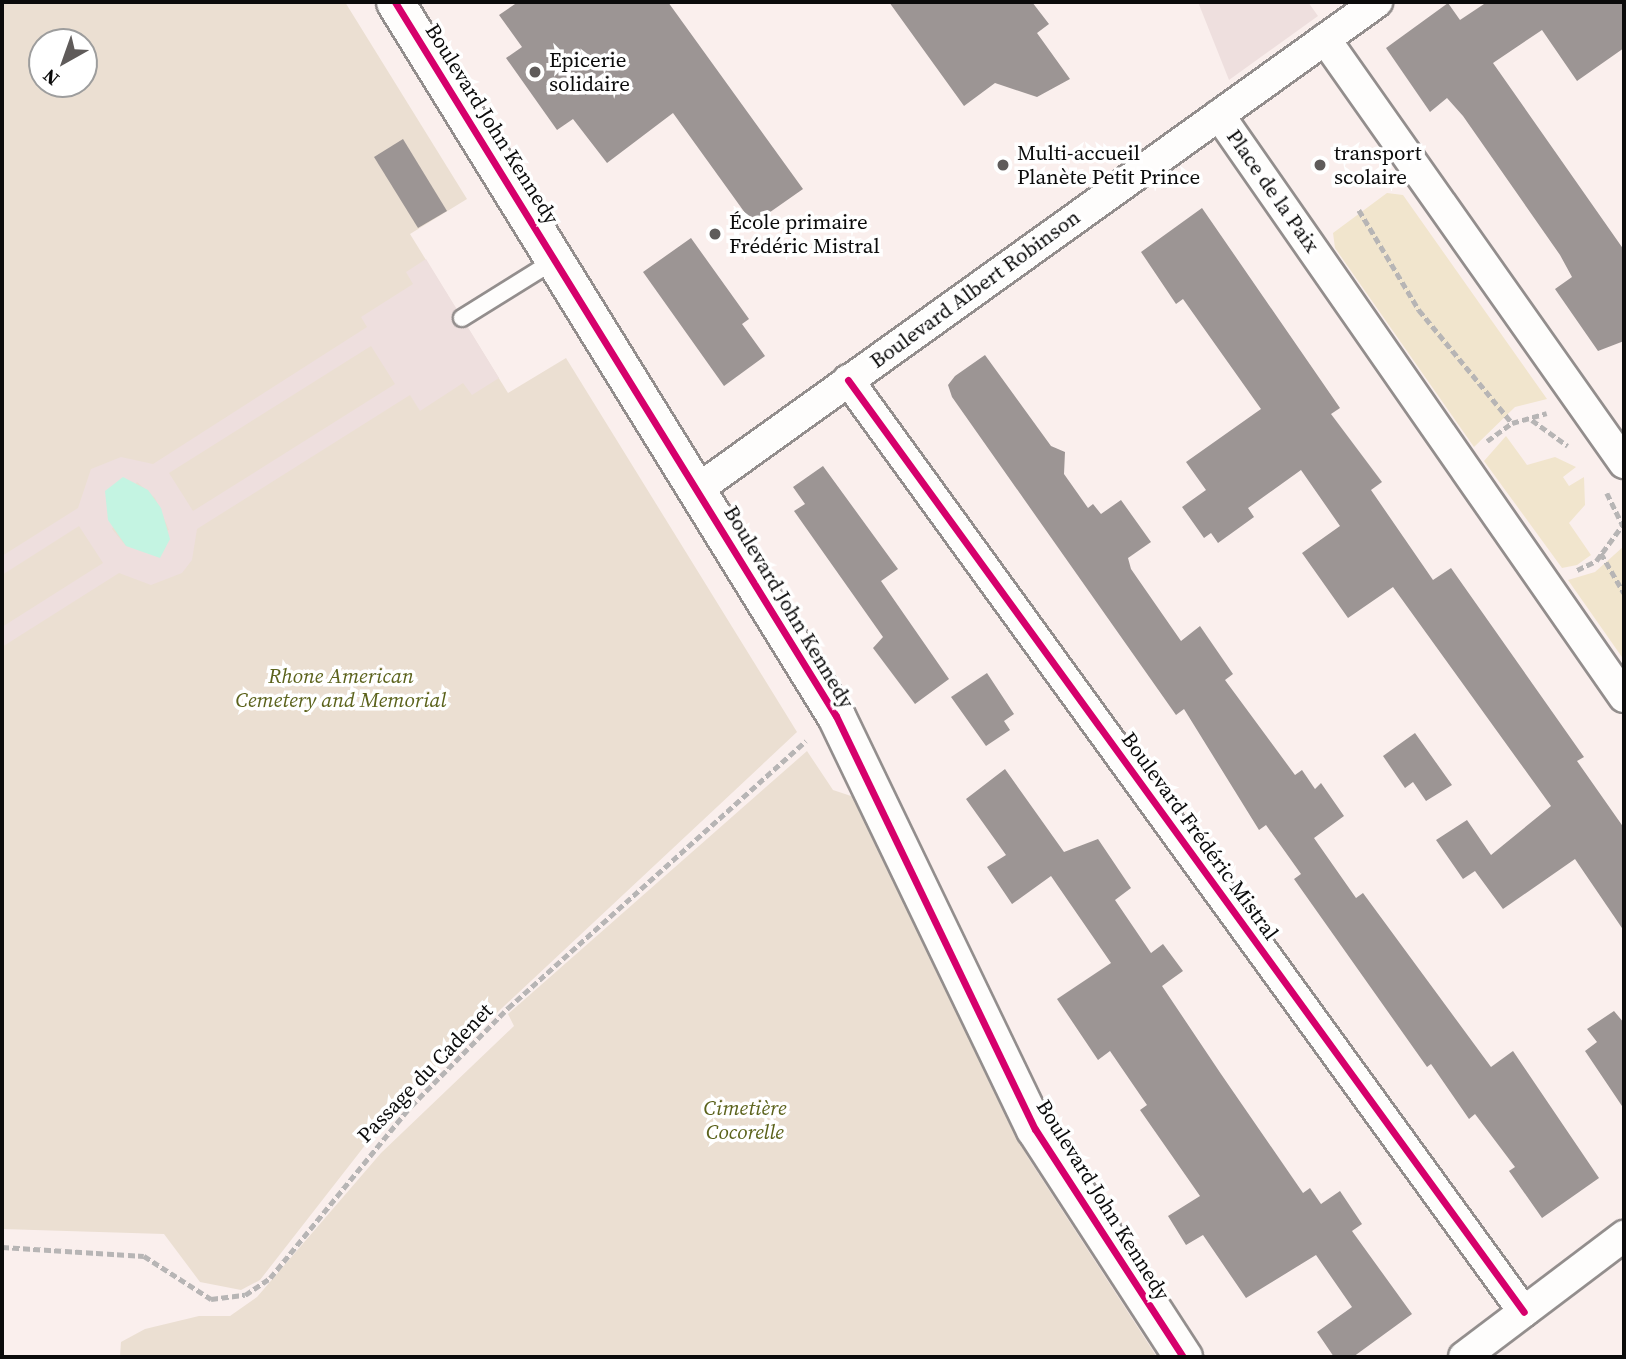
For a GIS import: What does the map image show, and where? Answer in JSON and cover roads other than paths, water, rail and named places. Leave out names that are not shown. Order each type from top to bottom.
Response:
[{"type":"street","name":"Boulevard John Kennedy","points":[[395,2],[836,716],[1035,1129],[1183,1357]]},
{"type":"street","name":"Place de la Paix","points":[[1377,2],[1219,115],[1624,697]]},
{"type":"street","points":[[1325,39],[1624,463]]},
{"type":"street","name":"Boulevard Albert Robinson","points":[[698,489],[1219,115]]},
{"type":"street","name":"Boulevard Frédéric Mistral","points":[[848,380],[1524,1312]]},
{"type":"street","points":[[1464,1357],[1624,1236]]},
{"type":"lane","points":[[462,318],[555,260]]},
{"type":"place","name":"Epicerie solidaire","points":[[535,72]]},
{"type":"place","name":"Multi-accueil Planète Petit Prince","points":[[1003,165]]},
{"type":"place","name":"transport scolaire","points":[[1320,165]]},
{"type":"place","name":"École primaire Frédéric Mistral","points":[[715,234]]},
{"type":"park label","name":"Rhone American Cemetery and Memorial","points":[[341,688]]},
{"type":"park label","name":"Cimetière Cocorelle","points":[[745,1120]]}]
